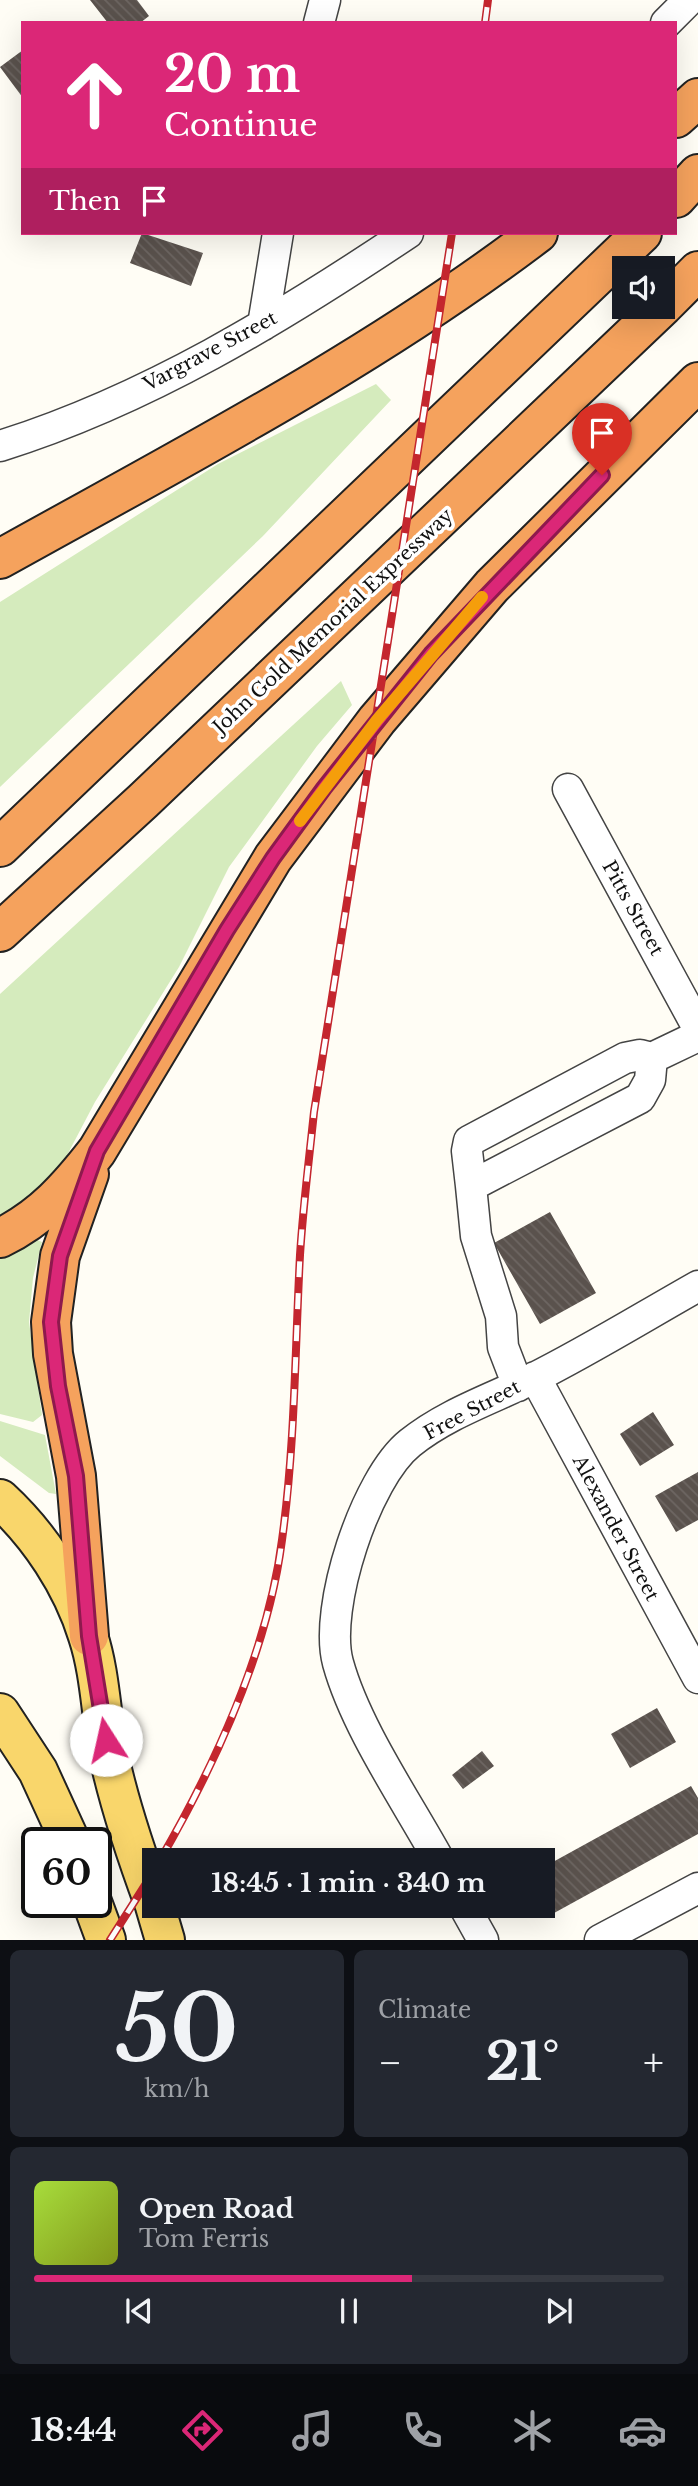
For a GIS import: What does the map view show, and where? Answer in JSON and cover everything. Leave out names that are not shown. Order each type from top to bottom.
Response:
[{"type":"highway","points":[[677,117],[698,97]]},
{"type":"highway","points":[[677,197],[698,174]]},
{"type":"highway","points":[[0,559],[340,368],[424,314],[535,235]]},
{"type":"highway","points":[[0,847],[640,235]]},
{"type":"highway","name":"John Gold Memorial Expressway","points":[[675,294],[698,271]]},
{"type":"highway","name":"John Gold Memorial Expressway","points":[[0,932],[153,792],[649,319]]},
{"type":"highway","points":[[0,1238],[45,1210],[68,1188],[97,1151],[227,930],[273,858],[377,720],[492,586],[698,382]]},
{"type":"highway","points":[[89,1636],[76,1476],[58,1386],[51,1322],[60,1256],[97,1151]]},
{"type":"main road","points":[[0,1499],[36,1536],[89,1636],[110,1760],[142,1870]]},
{"type":"main road","points":[[0,1713],[38,1771],[64,1827]]},
{"type":"main road","points":[[98,1918],[106,1940]]},
{"type":"main road","points":[[158,1918],[165,1940]]},
{"type":"street","points":[[320,21],[325,0]]},
{"type":"street","points":[[668,21],[689,0]]},
{"type":"street","points":[[263,325],[278,235]]},
{"type":"street","name":"Vargrave Street","points":[[0,446],[124,396],[263,325],[405,235]]},
{"type":"street","name":"Pitts Street","points":[[568,789],[698,1028]]},
{"type":"street","points":[[471,1186],[640,1098],[650,1080],[652,1058],[698,1036]]},
{"type":"street","name":"Alexander Street","points":[[652,1058],[640,1055],[625,1058],[469,1141],[467,1151],[476,1236],[501,1316],[503,1347],[698,1678]]},
{"type":"street","name":"Free Street","points":[[432,1848],[348,1696],[337,1659],[338,1608],[342,1582],[358,1533],[379,1486],[391,1464],[409,1444],[440,1423],[526,1382],[698,1286]]},
{"type":"street","points":[[600,1940],[698,1888]]},
{"type":"street","points":[[471,1918],[483,1940]]},
{"type":"green space","points":[[376,384],[391,400],[263,536],[0,787],[0,602],[218,464]]},
{"type":"green space","points":[[341,681],[352,705],[317,746],[229,867],[179,967],[95,1102],[64,1161],[42,1188],[0,1222],[0,994]]},
{"type":"green space","points":[[35,1239],[42,1242],[33,1278],[29,1322],[42,1415],[33,1422],[0,1414],[0,1259]]},
{"type":"green space","points":[[0,1421],[45,1435],[56,1494],[49,1493],[0,1456]]},
{"type":"building","points":[[90,0],[137,0],[149,16],[143,21],[106,21]]},
{"type":"building","points":[[21,51],[21,95],[0,67]]},
{"type":"building","points":[[141,235],[203,253],[191,286],[130,263]]},
{"type":"building","points":[[550,1212],[596,1293],[540,1324],[494,1243]]},
{"type":"building","points":[[653,1412],[674,1445],[640,1466],[620,1434]]},
{"type":"building","points":[[698,1472],[698,1520],[676,1532],[655,1496]]},
{"type":"building","points":[[657,1708],[676,1742],[630,1768],[611,1734]]},
{"type":"building","points":[[482,1751],[494,1766],[463,1789],[452,1775]]},
{"type":"building","points":[[691,1786],[698,1798],[698,1834],[555,1913],[555,1861]]},
{"type":"railway","points":[[485,21],[488,0]]},
{"type":"railway","points":[[166,1848],[200,1785],[236,1706],[252,1665],[275,1581],[290,1469],[300,1255],[314,1112],[452,235]]},
{"type":"railway","points":[[110,1940],[142,1890]]},
{"type":"slow traffic","points":[[300,821],[377,720],[482,597]]},
{"type":"route","points":[[106,1740],[89,1636],[76,1476],[58,1386],[51,1322],[60,1256],[97,1151],[227,930],[273,858],[324,788],[431,654],[492,586],[602,475]]}]
